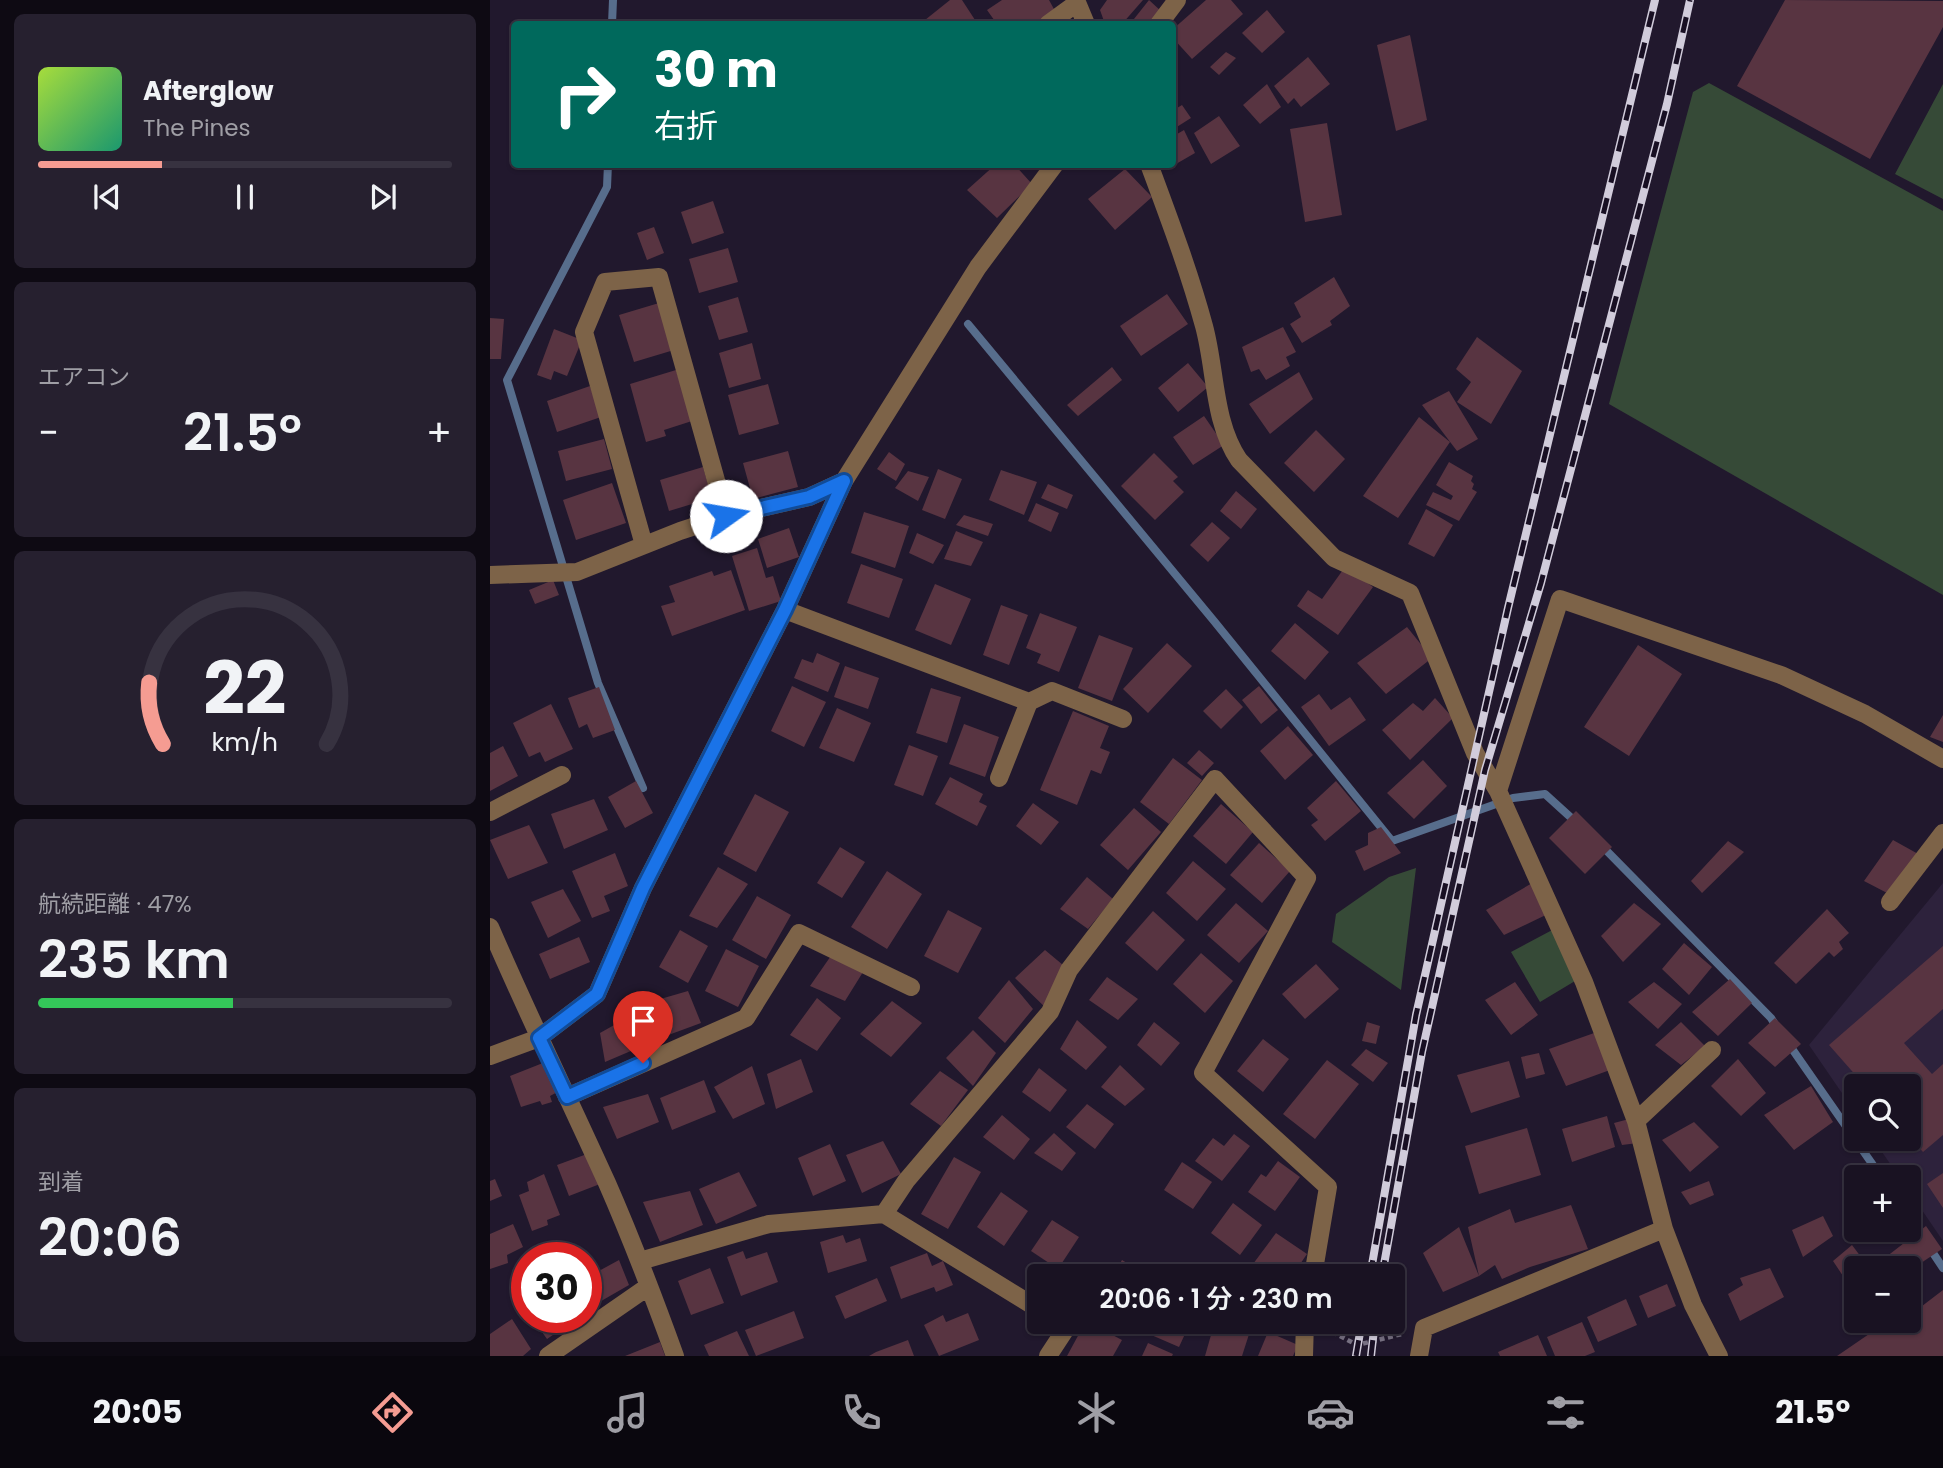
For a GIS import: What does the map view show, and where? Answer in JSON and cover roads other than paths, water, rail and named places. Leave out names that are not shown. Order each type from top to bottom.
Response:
[{"type":"street","points":[[1161,21],[1177,0]]},
{"type":"street","points":[[1052,21],[1077,2],[1085,21]]},
{"type":"street","points":[[490,1056],[539,1038],[597,994],[643,888],[785,610],[844,481],[978,267],[1052,168]]},
{"type":"street","points":[[1150,168],[1191,281],[1205,331],[1214,387],[1231,449],[1334,558],[1410,593],[1475,753],[1498,791],[1584,982],[1636,1121],[1664,1229],[1693,1305],[1719,1356]]},
{"type":"street","points":[[644,545],[584,332],[605,282],[659,277],[726,516]]},
{"type":"street","points":[[490,575],[577,572],[726,516],[809,497],[844,481]]},
{"type":"street","points":[[1498,791],[1560,599],[1781,675],[1865,714],[1943,758]]},
{"type":"street","points":[[785,610],[1029,702]]},
{"type":"street","points":[[999,778],[1029,702],[1052,691],[1123,719]]},
{"type":"street","points":[[490,812],[562,775]]},
{"type":"street","points":[[884,1214],[906,1181],[1050,1012],[1069,970],[1215,779],[1307,878],[1203,1073],[1328,1187],[1314,1264]]},
{"type":"street","points":[[1890,902],[1943,833]]},
{"type":"street","points":[[490,927],[640,1261],[675,1356]]},
{"type":"street","points":[[567,1097],[746,1018],[799,933],[911,987]]},
{"type":"street","points":[[1636,1121],[1712,1050]]},
{"type":"street","points":[[640,1261],[769,1224],[884,1214],[1027,1302]]},
{"type":"street","points":[[1419,1356],[1424,1328],[1664,1229]]},
{"type":"street","points":[[548,1356],[649,1286]]},
{"type":"street","points":[[1048,1356],[1062,1334]]},
{"type":"street","points":[[1304,1356],[1310,1334]]},
{"type":"waterway","points":[[612,21],[613,0]]},
{"type":"waterway","points":[[608,168],[607,187],[507,380],[598,683],[643,788]]},
{"type":"waterway","points":[[968,324],[1392,841],[1513,798],[1545,794],[1578,824]]},
{"type":"waterway","points":[[1600,844],[1771,1018],[1778,1029]]},
{"type":"waterway","points":[[1788,1043],[1873,1165]]},
{"type":"waterway","points":[[1921,1235],[1943,1268]]},
{"type":"railway","points":[[1372,1264],[1416,1015],[1508,608],[1655,0]]},
{"type":"railway","points":[[1384,1264],[1422,1052],[1485,770],[1541,583],[1667,104],[1690,0]]},
{"type":"railway","points":[[1356,1356],[1360,1334]]},
{"type":"railway","points":[[1371,1356],[1374,1334]]}]
